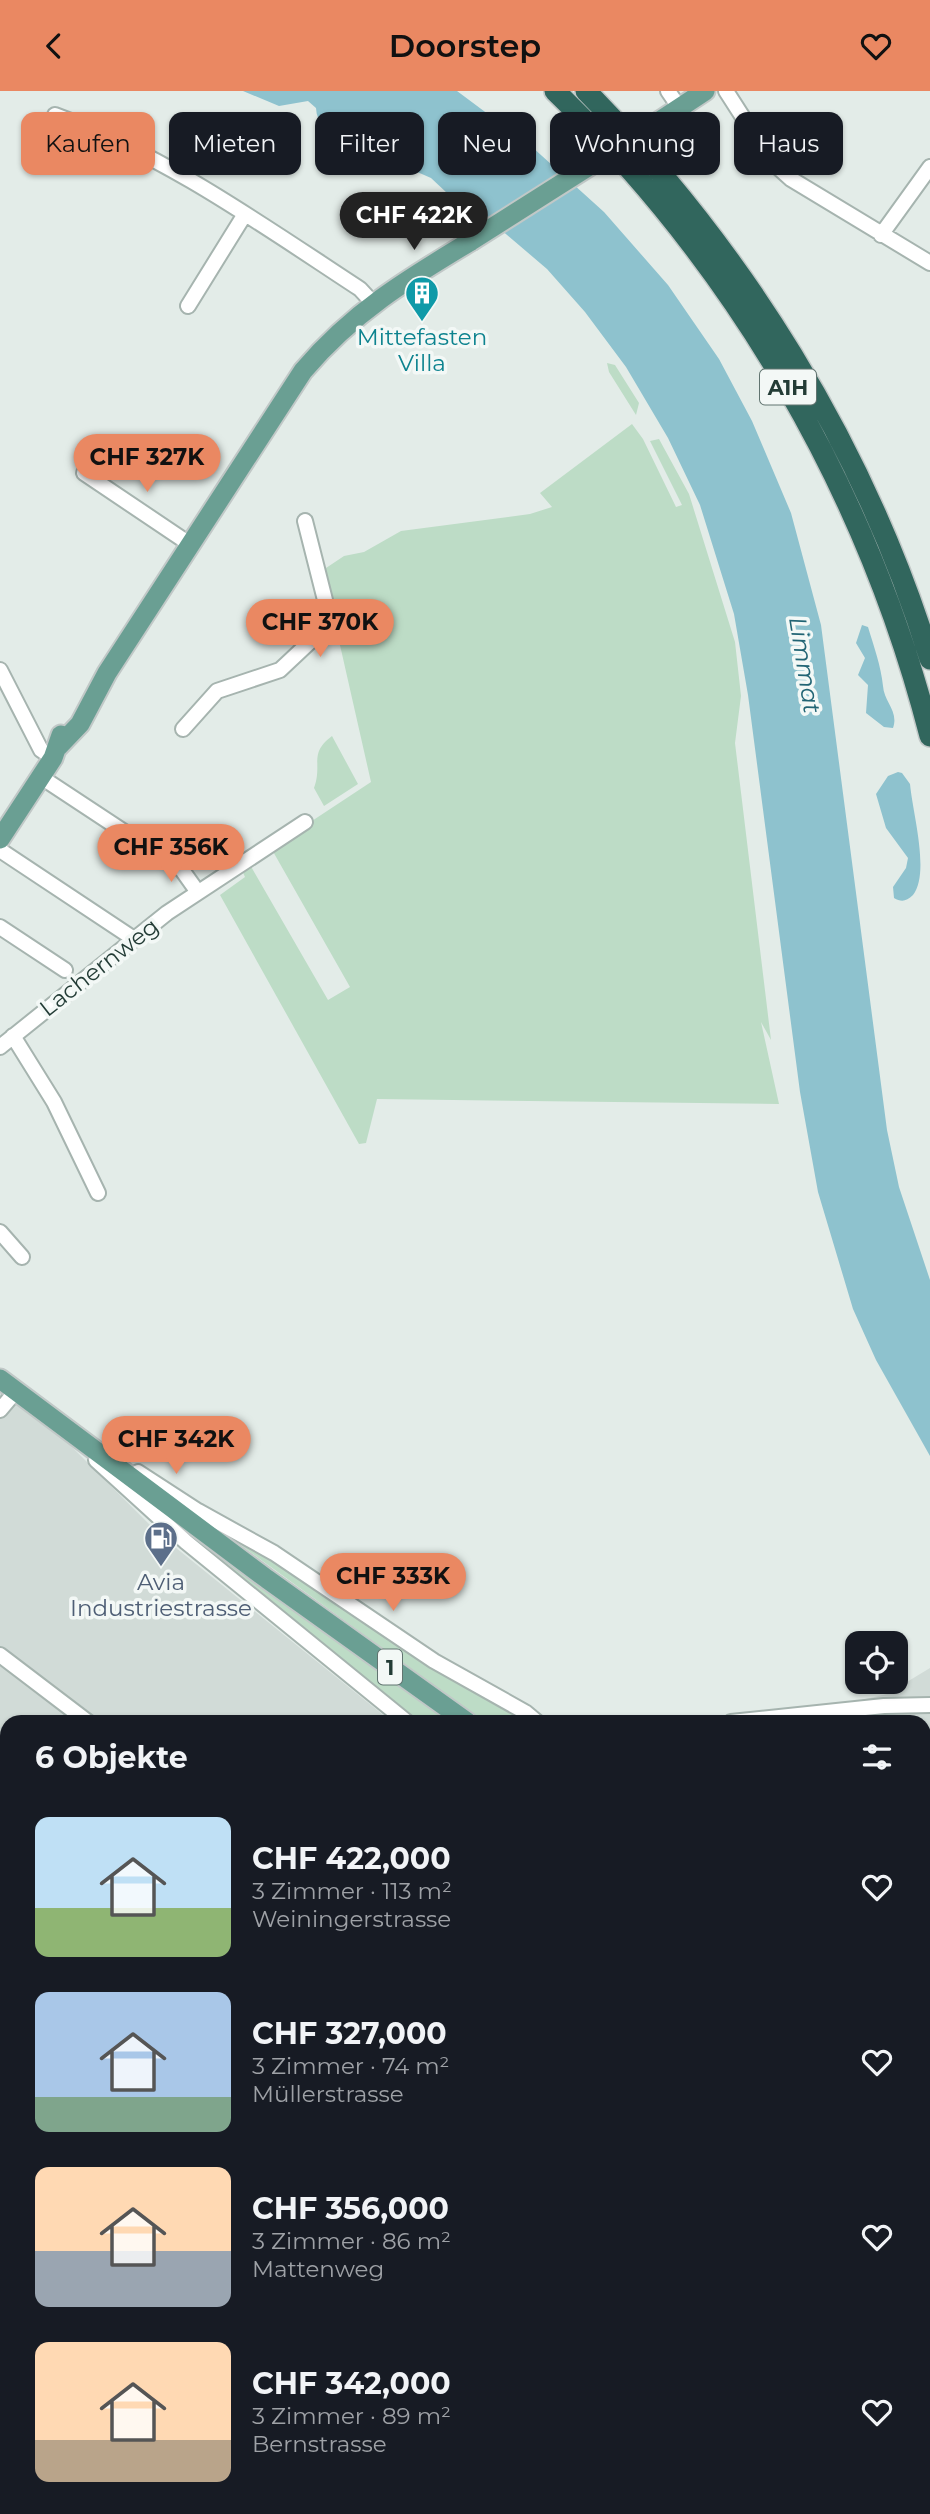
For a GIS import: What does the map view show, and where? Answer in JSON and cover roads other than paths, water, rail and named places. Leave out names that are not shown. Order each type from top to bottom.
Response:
[{"type":"highway","name":"A1H","points":[[555,91],[620,157],[682,232],[734,302],[796,400],[867,545],[916,683],[930,736]]},
{"type":"highway","name":"A1H","points":[[586,91],[636,143],[699,218],[748,286],[798,364],[874,510],[930,659]]},
{"type":"main road","points":[[0,839],[55,752],[80,724],[94,694],[282,404],[323,348],[372,302],[681,110],[705,91]]},
{"type":"main road","name":"1","points":[[8,1385],[110,1464],[458,1715]]},
{"type":"street","points":[[668,91],[681,110]]},
{"type":"street","points":[[726,91],[771,162],[791,179],[930,263]]},
{"type":"street","points":[[155,160],[245,214],[360,289],[372,302]]},
{"type":"street","points":[[881,235],[930,167]]},
{"type":"street","points":[[188,306],[245,214]]},
{"type":"street","points":[[84,473],[191,545]]},
{"type":"street","points":[[183,729],[218,691],[280,670],[313,639],[325,600],[305,521]]},
{"type":"street","points":[[0,670],[41,750],[55,752]]},
{"type":"street","points":[[41,777],[182,870],[197,891]]},
{"type":"street","name":"Lachernweg","points":[[5,1038],[197,891],[305,821]]},
{"type":"street","points":[[0,850],[134,939]]},
{"type":"street","points":[[0,927],[65,970]]},
{"type":"street","points":[[5,1038],[54,1102],[98,1193]]},
{"type":"street","points":[[0,1232],[23,1257]]},
{"type":"street","points":[[0,1410],[8,1385]]},
{"type":"street","points":[[67,1432],[144,1506],[398,1715]]},
{"type":"street","points":[[110,1464],[131,1467],[198,1511],[274,1553],[406,1644],[528,1715]]},
{"type":"street","points":[[0,1655],[79,1715]]},
{"type":"street","points":[[798,1715],[884,1706],[930,1705]]},
{"type":"water","name":"Limmat","points":[[243,91],[457,91],[485,112],[438,112],[438,175],[536,175],[536,151],[550,163],[550,175],[563,175],[604,212],[668,285],[719,359],[752,421],[791,513],[821,625],[887,1130],[899,1187],[930,1280],[930,1456],[876,1360],[853,1309],[818,1192],[800,1092],[748,695],[734,614],[700,505],[668,438],[626,367],[585,312],[547,269],[479,211],[447,193],[424,175],[424,112],[317,112],[308,101],[279,106]]},
{"type":"water","points":[[862,625],[868,627],[875,649],[884,692],[893,711],[893,728],[884,727],[866,713],[868,685],[858,675],[865,658],[856,643]]},
{"type":"water","points":[[902,773],[910,784],[920,858],[918,885],[913,895],[904,901],[894,898],[893,887],[906,868],[908,858],[886,828],[876,794],[888,776]]},
{"type":"place","name":"Mittefasten Villa","points":[[422,323]]},
{"type":"place","name":"Avia Industriestrasse","points":[[161,1568]]}]
